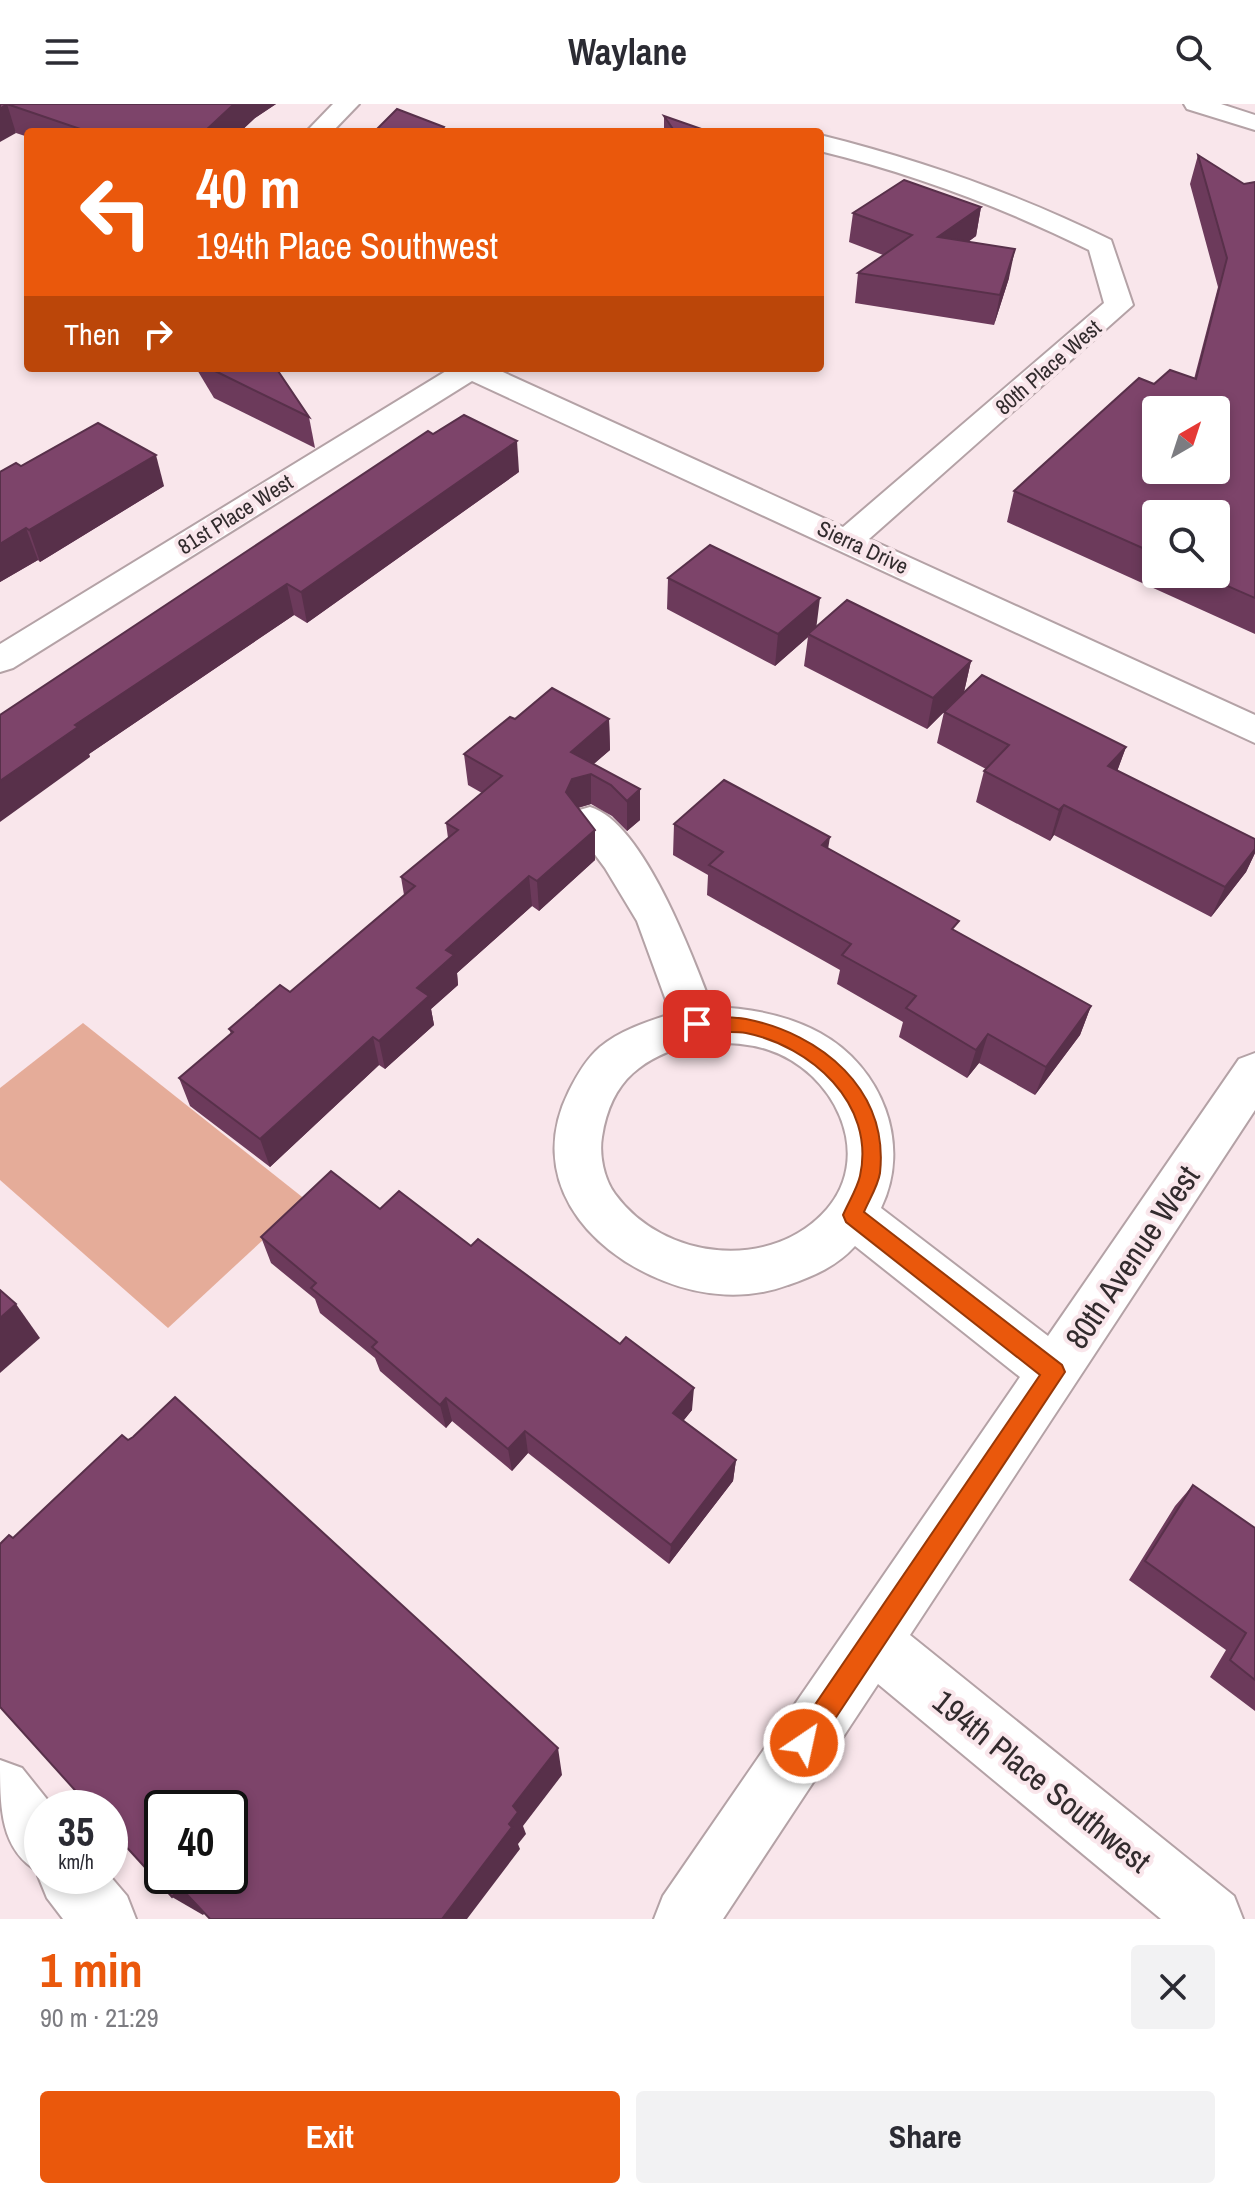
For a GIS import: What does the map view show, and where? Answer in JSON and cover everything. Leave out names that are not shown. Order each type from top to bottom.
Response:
[{"type":"street","points":[[322,128],[347,104]]},
{"type":"street","points":[[1196,104],[1255,123]]},
{"type":"street","name":"80th Place West","points":[[824,144],[906,163],[1035,211],[1101,246],[1119,305],[848,540]]},
{"type":"street","name":"81st Place West","points":[[0,660],[463,372]]},
{"type":"street","name":"Sierra Drive","points":[[478,372],[1255,730]]},
{"type":"street","points":[[590,821],[619,857],[657,918],[697,1024]]},
{"type":"street","points":[[697,1024],[743,1025],[788,1038],[827,1062],[855,1095],[871,1134],[870,1176],[853,1215],[821,1248],[777,1269],[727,1275],[677,1266],[631,1244],[598,1210],[579,1171],[577,1130],[590,1091],[617,1059],[653,1036],[697,1024]]},
{"type":"street","name":"80th Avenue West","points":[[686,1919],[1251,1085]]},
{"type":"street","points":[[853,1215],[1054,1372]]},
{"type":"street","name":"194th Place Southwest","points":[[872,1642],[1211,1919]]},
{"type":"street","points":[[0,1790],[24,1820]]},
{"type":"street","points":[[84,1894],[104,1919]]},
{"type":"shaded area","points":[[83,1023],[306,1200],[168,1328],[0,1180],[0,1088]]},
{"type":"building","points":[[7,104],[234,104],[208,128],[77,128]]},
{"type":"building","points":[[397,109],[444,127],[443,128],[378,128]]},
{"type":"building","points":[[664,116],[698,128],[672,128]]},
{"type":"building","points":[[1198,155],[1244,184],[1255,182],[1255,598],[1230,587],[1230,500],[1142,500],[1142,548],[1014,491],[1139,378],[1154,384],[1170,370],[1196,379],[1227,258]]},
{"type":"building","points":[[904,180],[981,207],[938,237],[1015,249],[1000,295],[858,273],[912,235],[853,213]]},
{"type":"building","points":[[217,372],[279,372],[309,417]]},
{"type":"building","points":[[464,415],[517,441],[301,592],[287,584],[75,725],[78,727],[0,781],[0,715],[428,431],[433,434]]},
{"type":"building","points":[[98,423],[156,455],[0,544],[0,472],[16,463],[21,466]]},
{"type":"building","points":[[710,545],[820,598],[778,634],[668,578]]},
{"type":"building","points":[[847,600],[971,661],[933,698],[808,634]]},
{"type":"building","points":[[982,675],[1126,747],[1108,766],[1255,839],[1255,849],[1225,887],[1064,805],[1059,810],[984,771],[1009,745],[944,712]]},
{"type":"building","points":[[552,688],[609,719],[571,752],[640,789],[627,801],[611,785],[591,774],[572,779],[566,792],[595,830],[537,881],[529,876],[446,950],[454,955],[417,988],[429,996],[379,1041],[373,1037],[260,1139],[179,1078],[233,1032],[229,1029],[280,985],[290,992],[415,886],[401,877],[458,830],[446,823],[502,776],[464,754],[510,717],[515,719]]},
{"type":"building","points":[[724,780],[830,837],[822,845],[959,921],[952,929],[1091,1006],[1046,1067],[988,1034],[976,1050],[906,1008],[916,996],[842,955],[851,944],[709,865],[723,852],[674,824]]},
{"type":"building","points":[[331,1171],[380,1209],[399,1191],[471,1246],[478,1239],[620,1344],[626,1337],[694,1388],[673,1413],[736,1460],[671,1545],[525,1431],[508,1449],[446,1398],[440,1405],[372,1347],[377,1342],[311,1288],[316,1283],[261,1237]]},
{"type":"building","points":[[0,1290],[16,1304],[0,1318]]},
{"type":"building","points":[[175,1397],[558,1748],[513,1806],[518,1812],[509,1824],[512,1827],[442,1919],[210,1919],[187,1894],[248,1894],[248,1790],[144,1790],[144,1866],[128,1849],[128,1790],[75,1790],[0,1707],[0,1544],[9,1535],[13,1538],[122,1435],[128,1440]]},
{"type":"building","points":[[1193,1485],[1255,1528],[1255,1680],[1230,1660],[1246,1633],[1145,1561]]},
{"type":"route","points":[[697,1024],[743,1025],[788,1038],[827,1062],[855,1095],[871,1134],[870,1176],[853,1215],[1054,1372],[804,1743]]}]
